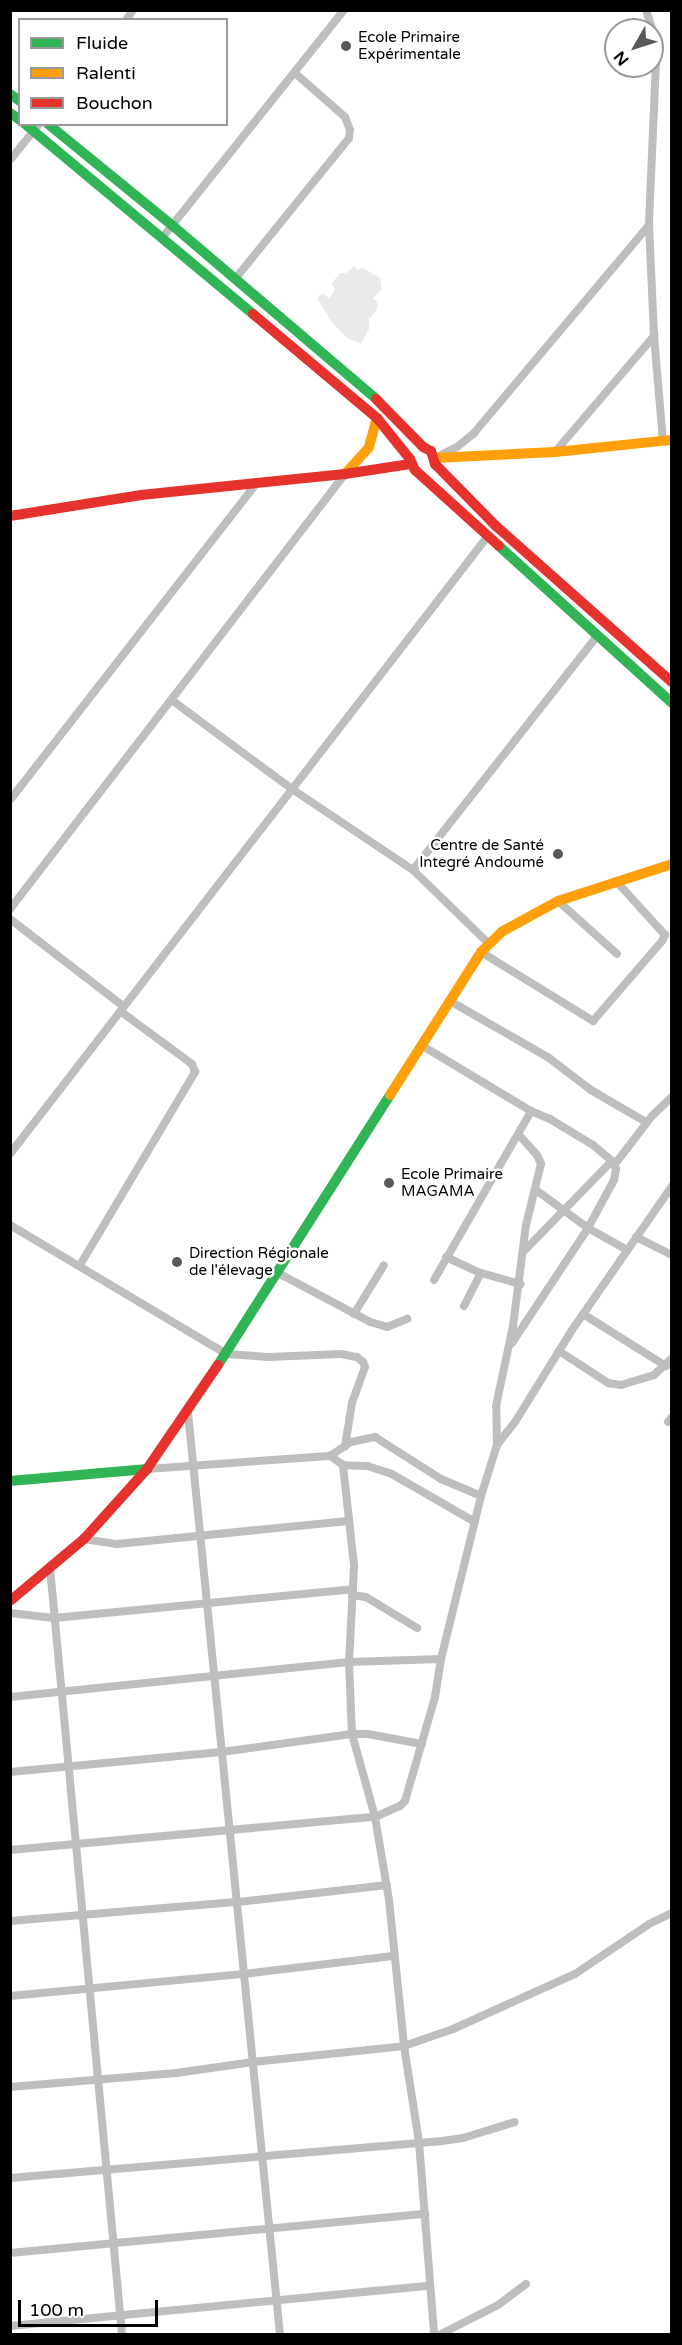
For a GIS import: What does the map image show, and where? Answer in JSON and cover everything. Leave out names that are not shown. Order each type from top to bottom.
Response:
[{"type":"street","points":[[162,238],[344,10]]},
{"type":"street","points":[[435,461],[667,441],[654,336],[649,225],[656,62],[652,28],[646,10]]},
{"type":"street","points":[[235,279],[349,138],[350,130],[345,117],[295,73]]},
{"type":"street","points":[[50,126],[173,226],[373,396],[423,447],[431,451],[435,461],[496,526],[672,682]]},
{"type":"street","points":[[10,160],[32,127],[377,418],[419,472],[487,537],[672,703]]},
{"type":"street","points":[[419,472],[429,471],[435,461],[474,433],[649,225]]},
{"type":"street","points":[[555,452],[654,336]]},
{"type":"street","points":[[10,909],[173,701],[345,474],[369,447],[377,418]]},
{"type":"street","points":[[410,461],[413,452],[423,447]]},
{"type":"street","points":[[10,516],[141,495],[345,474],[410,461]]},
{"type":"street","points":[[10,800],[258,482]]},
{"type":"street","points":[[10,1154],[487,537]]},
{"type":"street","points":[[413,870],[598,636]]},
{"type":"street","points":[[173,701],[292,789],[413,870],[484,947],[593,1021],[662,941],[665,934],[616,881]]},
{"type":"street","points":[[10,1601],[84,1539],[147,1469],[188,1413],[484,947],[527,916],[558,901],[672,864]]},
{"type":"street","points":[[558,901],[617,954]]},
{"type":"street","points":[[10,919],[192,1064],[195,1072],[80,1265]]},
{"type":"street","points":[[450,1001],[549,1058],[591,1090],[646,1122]]},
{"type":"street","points":[[421,1045],[593,1145],[613,1163],[614,1180],[588,1228],[509,1347]]},
{"type":"street","points":[[525,1250],[613,1163],[646,1122],[672,1097]]},
{"type":"street","points":[[434,1280],[531,1111]]},
{"type":"street","points":[[10,1850],[375,1817],[394,1810],[405,1801],[435,1696],[441,1659],[481,1496],[497,1445],[496,1406],[520,1284],[526,1225],[541,1161],[519,1135]]},
{"type":"street","points":[[497,1445],[515,1422],[583,1314],[672,1186]]},
{"type":"street","points":[[536,1190],[588,1228],[627,1250]]},
{"type":"street","points":[[10,1225],[226,1354],[269,1357],[341,1354],[357,1357],[365,1367],[352,1403],[345,1446]]},
{"type":"street","points":[[636,1237],[672,1255]]},
{"type":"street","points":[[446,1257],[482,1273],[520,1284]]},
{"type":"street","points":[[354,1314],[384,1265]]},
{"type":"street","points":[[278,1273],[354,1314],[387,1327],[407,1319]]},
{"type":"street","points":[[464,1306],[482,1273]]},
{"type":"street","points":[[583,1314],[666,1366]]},
{"type":"street","points":[[559,1351],[608,1383],[621,1385],[654,1376],[672,1359]]},
{"type":"street","points":[[188,1413],[279,2334]]},
{"type":"street","points":[[10,1481],[330,1456],[345,1446],[375,1437],[441,1479],[481,1496]]},
{"type":"street","points":[[330,1456],[344,1465],[367,1466],[392,1474],[475,1522]]},
{"type":"street","points":[[344,1465],[354,1565],[349,1662],[352,1734],[375,1817],[387,1885],[393,1956],[419,2142],[434,2334]]},
{"type":"street","points":[[84,1539],[117,1544],[346,1521],[349,1518]]},
{"type":"street","points":[[50,1568],[122,2334]]},
{"type":"street","points":[[10,1613],[54,1618],[352,1592],[366,1597],[417,1628]]},
{"type":"street","points":[[10,1697],[349,1662],[441,1659]]},
{"type":"street","points":[[10,1772],[221,1752],[352,1734],[368,1734],[422,1744]]},
{"type":"street","points":[[10,1921],[238,1902],[387,1885]]},
{"type":"street","points":[[10,2087],[176,2073],[253,2062],[405,2046],[453,2029],[575,1974],[649,1924],[672,1914]]},
{"type":"street","points":[[10,1996],[244,1974],[393,1956]]},
{"type":"street","points":[[10,2178],[463,2138],[515,2121]]},
{"type":"street","points":[[10,2253],[425,2214]]},
{"type":"street","points":[[441,2334],[498,2305],[526,2284]]},
{"type":"street","points":[[10,2326],[120,2313],[429,2286]]},
{"type":"shaded area","points":[[354,266],[357,270],[363,268],[380,278],[382,289],[373,298],[377,302],[377,309],[369,319],[369,329],[361,344],[347,338],[331,321],[317,298],[322,293],[329,298],[335,290],[332,283],[340,273],[346,273]]},
{"type":"traffic: fast","points":[[10,94],[18,100]]},
{"type":"traffic: fast","points":[[10,113],[18,119]]},
{"type":"traffic: fast","points":[[27,126],[253,314]]},
{"type":"traffic: fast","points":[[50,126],[173,226],[376,399]]},
{"type":"traffic: fast","points":[[499,546],[672,703]]},
{"type":"traffic: fast","points":[[218,1365],[390,1095]]},
{"type":"traffic: fast","points":[[10,1481],[147,1469]]},
{"type":"traffic: slow","points":[[345,474],[369,447],[377,418]]},
{"type":"traffic: slow","points":[[435,458],[555,452],[672,440]]},
{"type":"traffic: slow","points":[[390,1095],[481,952],[503,931],[558,901],[672,864]]},
{"type":"traffic: jam","points":[[253,314],[377,418],[410,459],[415,470],[499,546]]},
{"type":"traffic: jam","points":[[376,399],[423,447],[431,451],[435,464],[496,526],[672,682]]},
{"type":"traffic: jam","points":[[10,516],[141,495],[345,474],[410,464]]},
{"type":"traffic: jam","points":[[10,1601],[84,1539],[147,1469],[218,1365]]},
{"type":"place","name":"Ecole Primaire Expérimentale","points":[[346,46]]},
{"type":"place","name":"Centre de Santé Integré Andoumé","points":[[558,854]]},
{"type":"place","name":"Ecole Primaire MAGAMA","points":[[389,1183]]},
{"type":"place","name":"Direction Régionale de l'élevage","points":[[177,1262]]}]
